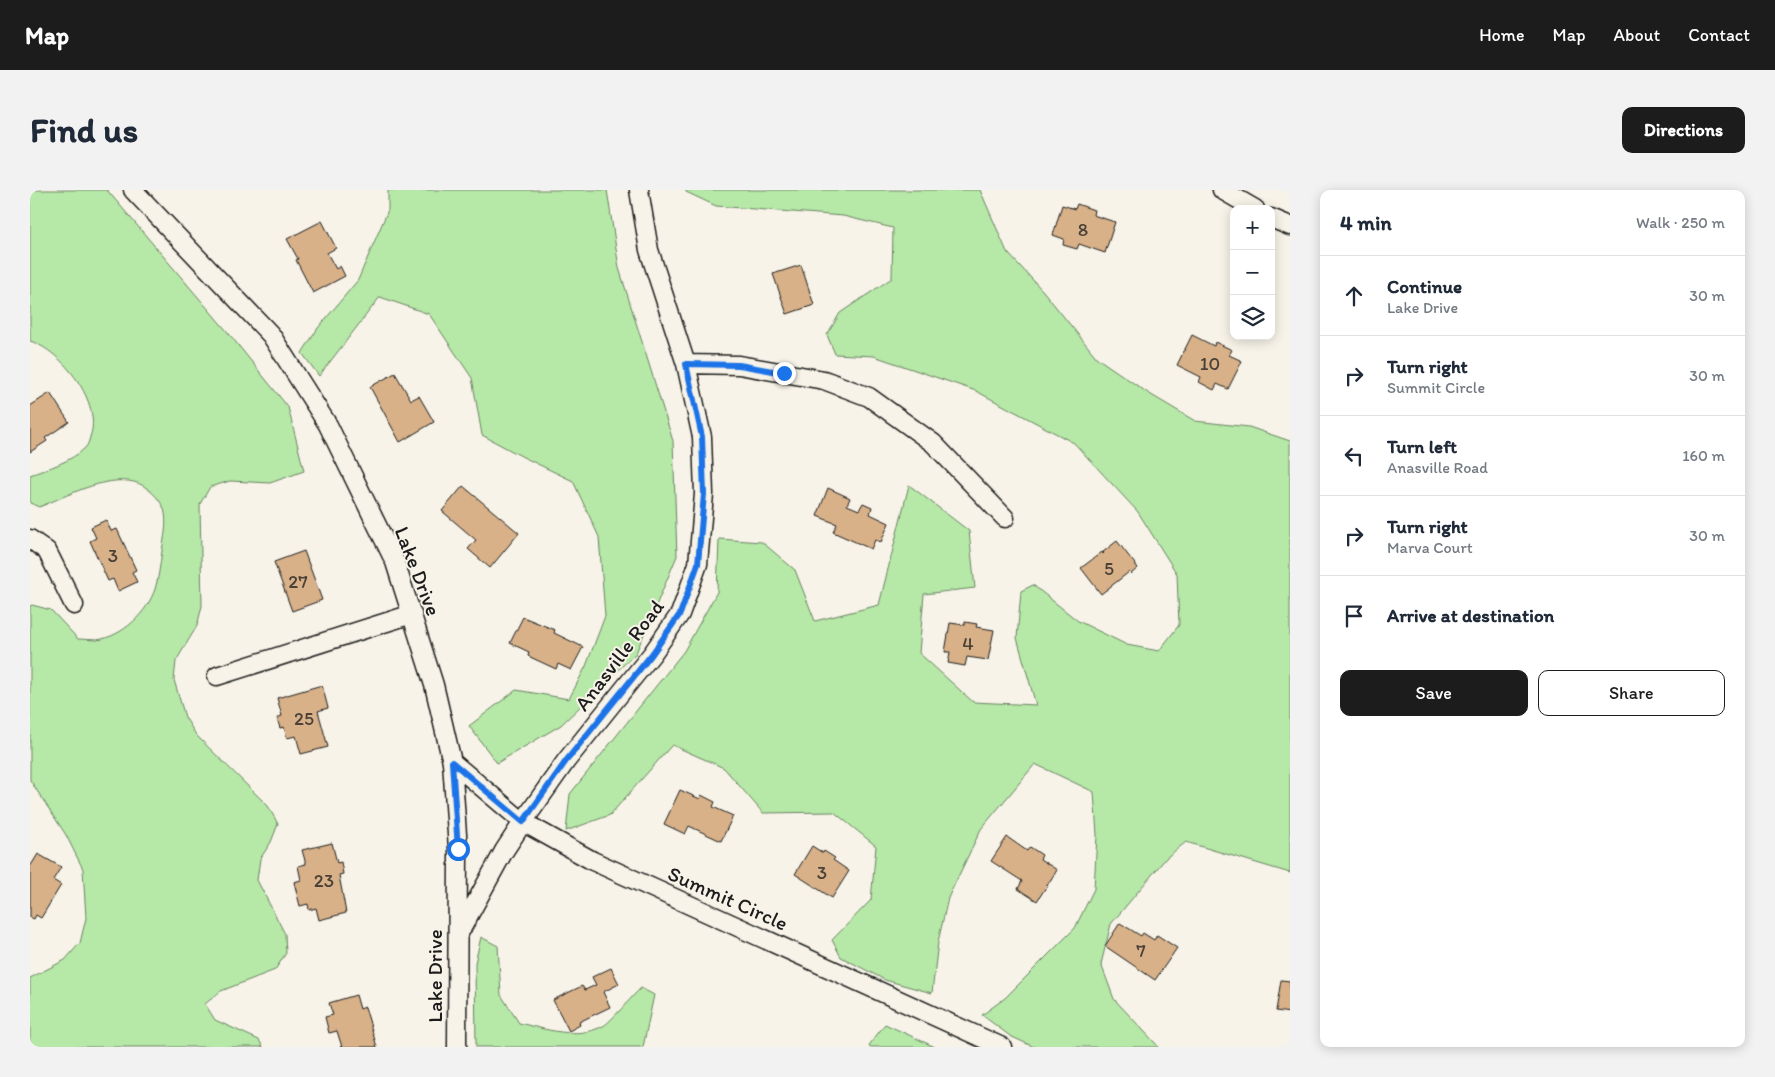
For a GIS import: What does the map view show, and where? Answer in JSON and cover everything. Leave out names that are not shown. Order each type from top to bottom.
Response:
[{"type":"street","name":"Lake Drive","points":[[133,190],[271,334],[328,425],[395,562],[434,685],[452,762],[458,849],[457,1047]]},
{"type":"street","name":"Anasville Road","points":[[457,937],[504,851],[523,822],[566,761],[652,654],[680,614],[698,564],[704,494],[702,437],[686,364],[649,250],[639,190]]},
{"type":"street","points":[[1222,190],[1248,205]]},
{"type":"street","points":[[1275,220],[1290,226]]},
{"type":"street","points":[[686,364],[739,365],[824,380],[869,397],[933,443],[1005,518]]},
{"type":"street","points":[[30,539],[47,551],[74,605]]},
{"type":"street","points":[[217,676],[412,614]]},
{"type":"street","name":"Summit Circle","points":[[452,762],[523,822],[593,861],[1002,1047]]},
{"type":"green space","points":[[30,190],[107,190],[226,330],[288,407],[304,471],[270,483],[230,481],[210,487],[200,504],[202,606],[197,626],[176,661],[174,680],[185,717],[196,735],[268,806],[278,824],[271,842],[260,859],[257,880],[285,934],[286,953],[275,970],[221,991],[205,1004],[215,1020],[259,1040],[263,1047],[30,1047],[30,978],[65,960],[80,943],[86,918],[83,869],[66,835],[30,780],[30,606],[51,610],[78,639],[97,640],[116,634],[140,615],[155,589],[166,519],[164,509],[156,496],[134,482],[122,481],[98,484],[39,507],[30,503],[30,475],[59,464],[80,453],[88,443],[92,424],[91,409],[77,380],[55,355],[30,341]]},
{"type":"green space","points":[[388,190],[607,190],[619,268],[673,441],[677,556],[636,653],[561,725],[497,763],[469,726],[516,690],[569,699],[586,666],[605,616],[599,537],[573,481],[482,435],[472,378],[429,314],[380,297],[319,376],[302,353],[318,328],[358,280],[388,210]]},
{"type":"green space","points":[[686,190],[980,190],[1007,252],[1043,291],[1097,358],[1148,393],[1195,421],[1249,427],[1290,441],[1290,873],[1186,842],[1166,858],[1111,924],[1101,964],[1114,999],[1158,1047],[1034,1047],[1010,1036],[982,1015],[1005,998],[1075,928],[1094,889],[1097,835],[1094,792],[1035,764],[981,829],[948,898],[938,942],[932,993],[885,980],[841,957],[832,940],[871,900],[876,846],[834,812],[763,813],[724,768],[672,745],[610,815],[566,831],[570,794],[684,651],[717,592],[719,539],[762,542],[795,570],[815,621],[879,605],[909,485],[969,531],[975,588],[924,594],[919,653],[973,702],[1036,705],[1017,638],[1021,591],[1033,585],[1078,621],[1127,645],[1159,651],[1179,625],[1177,574],[1138,512],[1074,443],[976,391],[874,356],[835,354],[827,335],[840,313],[892,278],[893,228],[843,216],[716,206],[686,192]]},
{"type":"green space","points":[[481,937],[498,946],[501,995],[519,1023],[561,1032],[572,1033],[593,1030],[606,1024],[641,988],[654,995],[643,1047],[476,1047],[475,963]]},
{"type":"green space","points":[[885,1024],[935,1047],[869,1047]]},
{"type":"building","points":[[1077,204],[1094,210],[1093,215],[1115,222],[1105,253],[1079,244],[1077,249],[1063,245],[1064,239],[1053,235],[1062,205],[1075,209]]},
{"type":"building","points":[[322,221],[336,248],[327,253],[336,269],[340,266],[345,276],[313,293],[287,239]]},
{"type":"building","points":[[801,265],[814,305],[787,314],[773,274]]},
{"type":"building","points":[[1192,335],[1214,346],[1215,342],[1232,350],[1229,355],[1242,361],[1228,389],[1217,384],[1214,390],[1199,382],[1201,377],[1177,365]]},
{"type":"building","points":[[395,373],[411,400],[419,396],[434,422],[400,442],[370,387]]},
{"type":"building","points":[[50,393],[69,422],[45,438],[47,441],[30,452],[30,406]]},
{"type":"building","points":[[463,486],[519,533],[490,568],[468,549],[476,540],[442,511]]},
{"type":"building","points":[[828,488],[850,498],[847,505],[859,510],[863,503],[872,507],[870,514],[889,523],[881,542],[875,540],[871,549],[833,532],[837,524],[817,516]]},
{"type":"building","points":[[106,520],[111,531],[117,529],[136,570],[132,572],[137,582],[118,591],[113,579],[108,581],[90,541],[96,538],[91,527]]},
{"type":"building","points":[[1117,541],[1138,568],[1131,574],[1129,572],[1101,594],[1081,568],[1102,552],[1103,554]]},
{"type":"building","points":[[304,551],[322,600],[292,611],[274,562]]},
{"type":"building","points":[[523,617],[555,630],[554,633],[583,647],[571,670],[558,664],[556,669],[528,656],[529,652],[510,643]]},
{"type":"building","points":[[965,622],[977,624],[976,627],[994,630],[988,660],[967,657],[965,666],[948,663],[950,652],[945,652],[950,623],[965,625]]},
{"type":"building","points":[[322,685],[328,708],[318,711],[328,747],[301,754],[296,736],[287,738],[284,727],[280,728],[277,718],[282,716],[277,698]]},
{"type":"building","points":[[680,790],[700,799],[701,795],[715,802],[713,807],[733,816],[721,841],[689,826],[685,834],[664,824]]},
{"type":"building","points":[[1007,837],[1027,851],[1030,847],[1042,855],[1040,859],[1057,870],[1037,901],[1018,889],[1022,881],[991,861]]},
{"type":"building","points":[[332,843],[337,863],[341,862],[343,874],[339,875],[346,913],[319,920],[316,908],[309,910],[308,904],[300,906],[294,882],[301,880],[298,866],[306,864],[302,850]]},
{"type":"building","points":[[812,846],[835,858],[833,860],[849,871],[832,898],[795,874]]},
{"type":"building","points":[[38,854],[61,867],[53,880],[61,885],[41,918],[36,915],[34,919],[30,917],[30,867]]},
{"type":"building","points":[[1120,923],[1141,936],[1143,933],[1154,940],[1157,935],[1177,948],[1155,980],[1105,946]]},
{"type":"building","points":[[611,968],[619,984],[603,992],[610,1007],[579,1022],[580,1025],[569,1031],[553,1000],[582,986],[585,990],[596,985],[592,977]]},
{"type":"building","points":[[1281,980],[1290,981],[1290,1013],[1276,1011]]},
{"type":"building","points":[[356,995],[360,1009],[365,1007],[377,1047],[342,1047],[337,1031],[329,1033],[325,1017],[333,1015],[329,1003]]},
{"type":"route","points":[[458,849],[452,762],[523,822],[566,761],[652,654],[680,614],[698,564],[704,494],[702,437],[686,364],[739,365],[784,373]]}]
